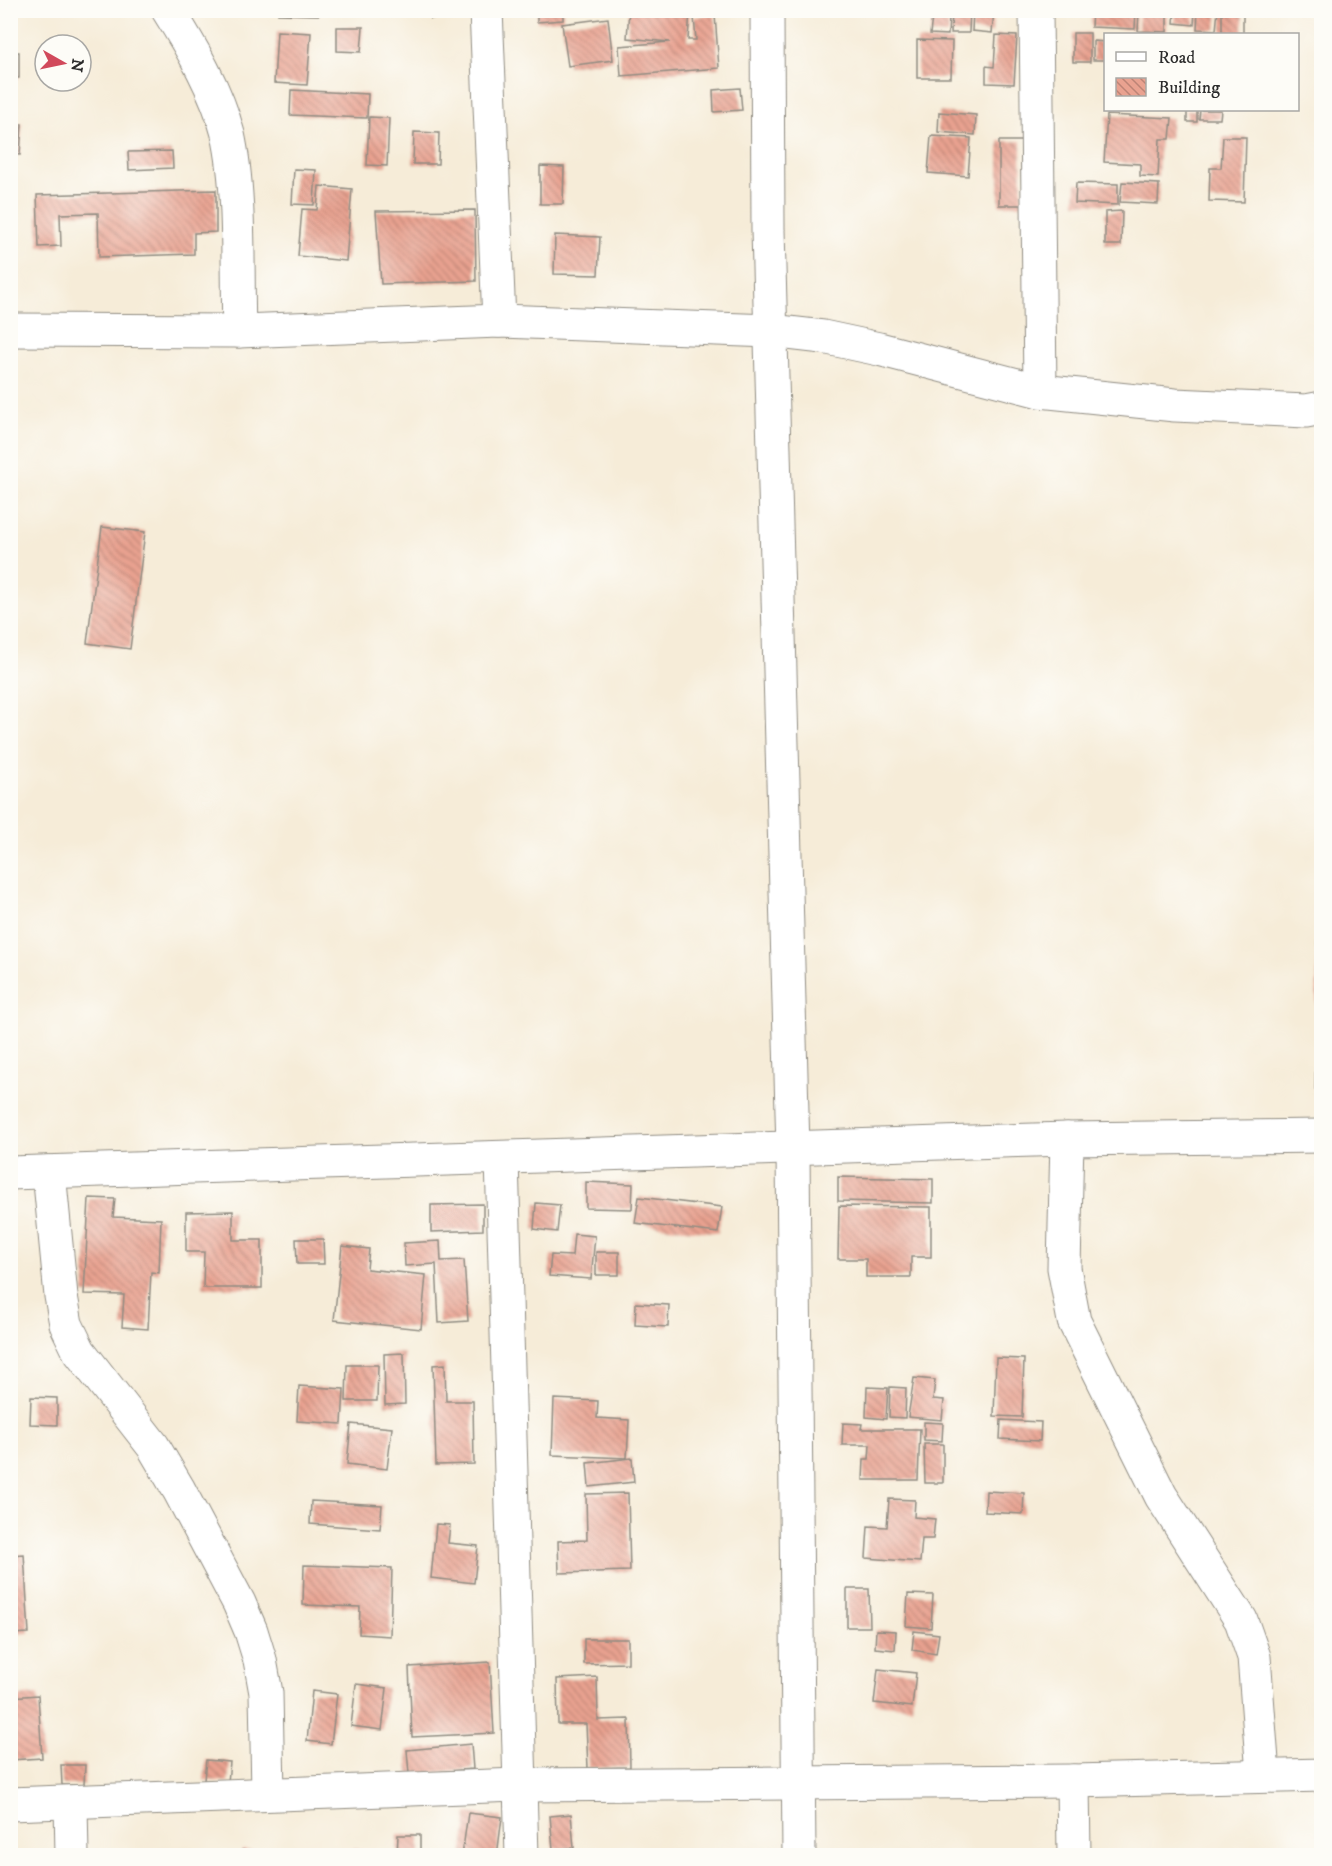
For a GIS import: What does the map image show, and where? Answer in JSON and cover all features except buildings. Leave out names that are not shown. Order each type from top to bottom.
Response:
[{"type":"street","points":[[168,10],[187,39],[211,89],[228,134],[236,203],[239,331]]},
{"type":"street","points":[[486,10],[499,321]]},
{"type":"street","points":[[767,10],[771,331],[793,1149],[799,1856]]},
{"type":"street","points":[[1036,10],[1040,391]]},
{"type":"street","points":[[10,330],[239,331],[499,321],[771,331],[823,337],[879,349],[1040,391],[1175,405],[1306,411],[1322,408]]},
{"type":"street","points":[[10,1173],[502,1159],[1067,1139],[1322,1136]]},
{"type":"street","points":[[1067,1139],[1064,1268],[1074,1321],[1161,1496],[1241,1620],[1254,1658],[1263,1774]]},
{"type":"street","points":[[502,1159],[522,1856]]},
{"type":"street","points":[[49,1172],[61,1296],[66,1324],[79,1351],[153,1446],[239,1603],[251,1631],[260,1660],[266,1693],[268,1793]]},
{"type":"street","points":[[10,1804],[70,1804],[268,1793],[520,1785],[1073,1781],[1263,1774],[1322,1775]]},
{"type":"street","points":[[1073,1781],[1074,1856]]},
{"type":"street","points":[[70,1804],[72,1856]]}]
